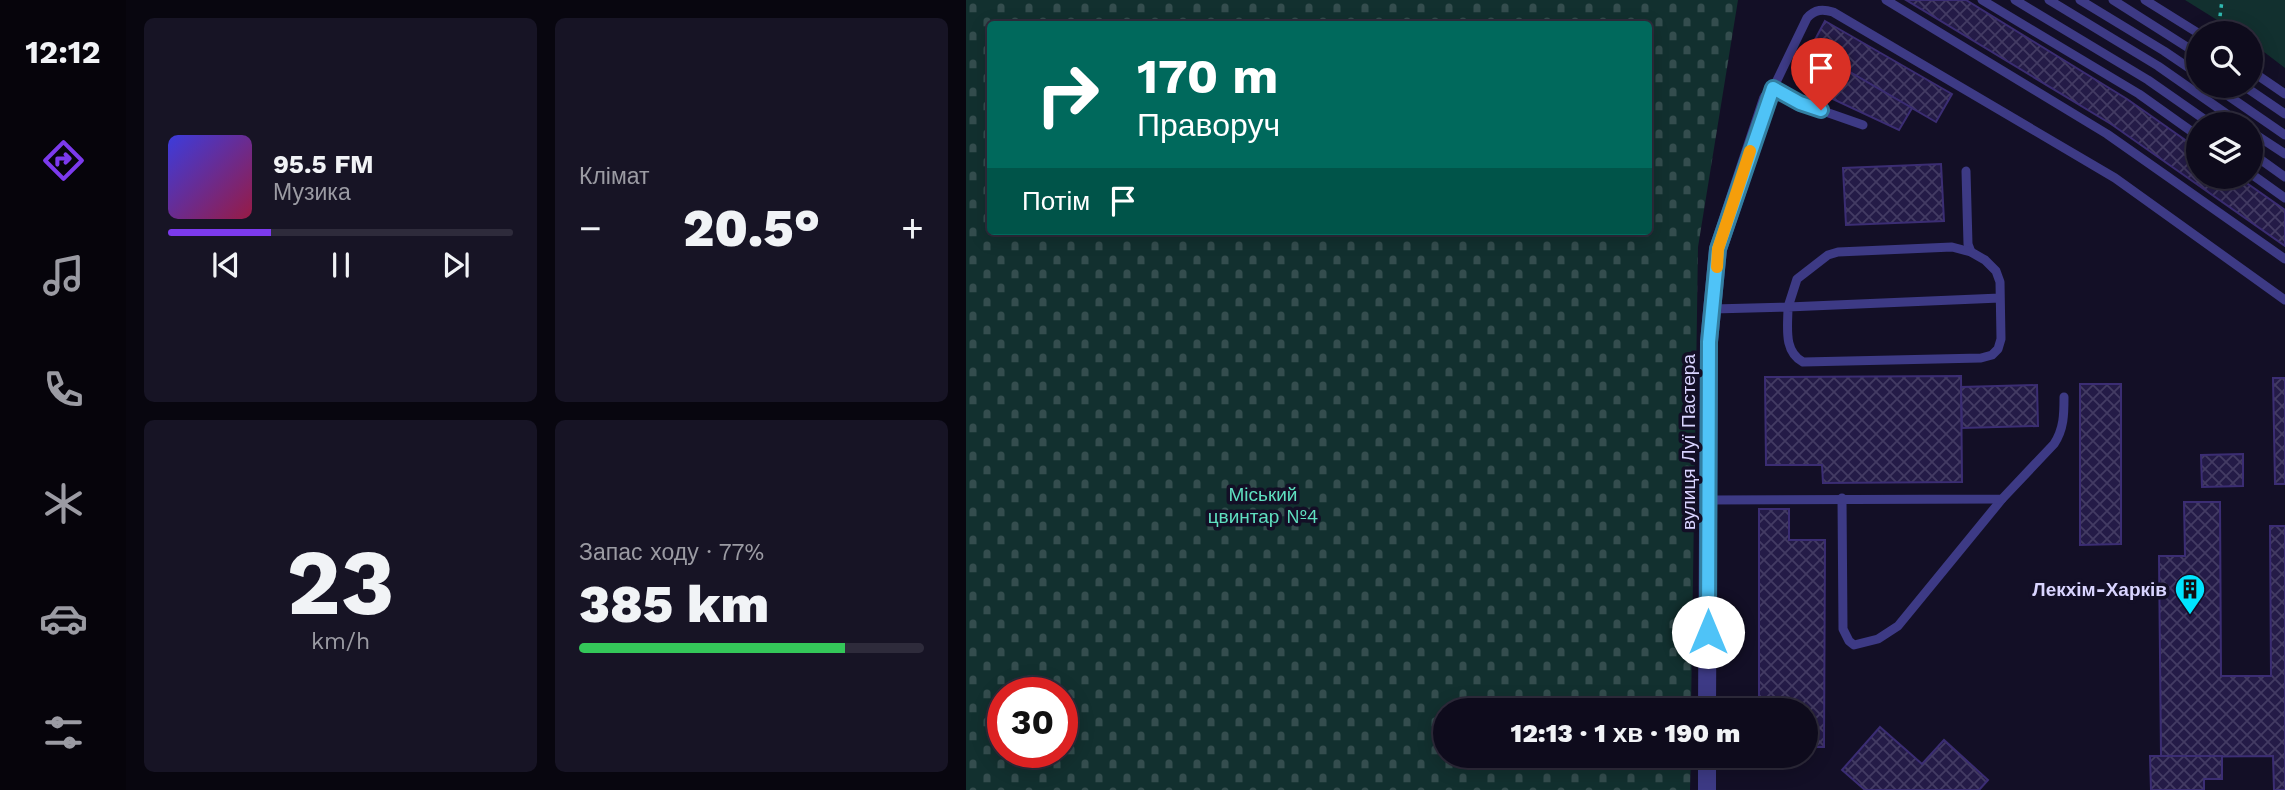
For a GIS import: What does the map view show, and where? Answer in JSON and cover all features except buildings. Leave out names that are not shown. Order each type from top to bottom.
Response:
[{"type":"street","name":"вулиця Луї Пастера","points":[[1707,698],[1709,342],[1718,249],[1770,93]]},
{"type":"street","points":[[1707,768],[1707,790]]},
{"type":"lane","points":[[1886,0],[2107,134],[2285,259]]},
{"type":"lane","points":[[1982,0],[2139,94],[2186,127]]},
{"type":"lane","points":[[2015,0],[2148,80],[2194,112]]},
{"type":"lane","points":[[2049,0],[2158,66],[2224,112]]},
{"type":"lane","points":[[2080,0],[2186,66]]},
{"type":"lane","points":[[2113,0],[2186,46]]},
{"type":"lane","points":[[2145,0],[2186,26]]},
{"type":"lane","points":[[1863,125],[1770,93],[1807,18],[1812,13],[1822,9],[1833,12],[2115,178],[2285,300]]},
{"type":"lane","points":[[2263,79],[2285,94]]},
{"type":"lane","points":[[2231,98],[2285,135]]},
{"type":"lane","points":[[2262,98],[2285,114]]},
{"type":"lane","points":[[2263,140],[2285,155]]},
{"type":"lane","points":[[2263,161],[2285,177]]},
{"type":"lane","points":[[1966,171],[1968,244],[1971,252]]},
{"type":"lane","points":[[2263,182],[2285,198]]},
{"type":"lane","points":[[1952,247],[1971,252],[1985,260],[1996,271],[2000,282],[2000,298],[2001,339],[1998,349],[1992,355],[1981,358],[1802,362],[1794,358],[1790,351],[1788,307],[1797,279],[1828,255],[1838,252],[1952,247]]},
{"type":"lane","points":[[1713,309],[2000,298]]},
{"type":"lane","points":[[1842,498],[1843,629],[1854,645],[1878,639],[1898,626],[2002,499],[2054,444],[2061,434],[2064,397]]},
{"type":"lane","points":[[1709,500],[2002,499]]},
{"type":"path","points":[[2220,21],[2222,2]]},
{"type":"green space","name":"Міський цвинтар №4","points":[[966,0],[1738,0],[1698,247],[1691,698],[1433,698],[1433,768],[1691,768],[1690,790],[966,790]]},
{"type":"green space","points":[[2185,0],[2285,0],[2285,68],[2263,51],[2263,21],[2219,21]]},
{"type":"slow traffic","points":[[1717,267],[1718,249],[1750,151]]},
{"type":"place","name":"Лекхім-Харків","points":[[2190,616]]},
{"type":"route","points":[[1708,632],[1709,342],[1718,249],[1773,88],[1800,103],[1821,110]]}]
